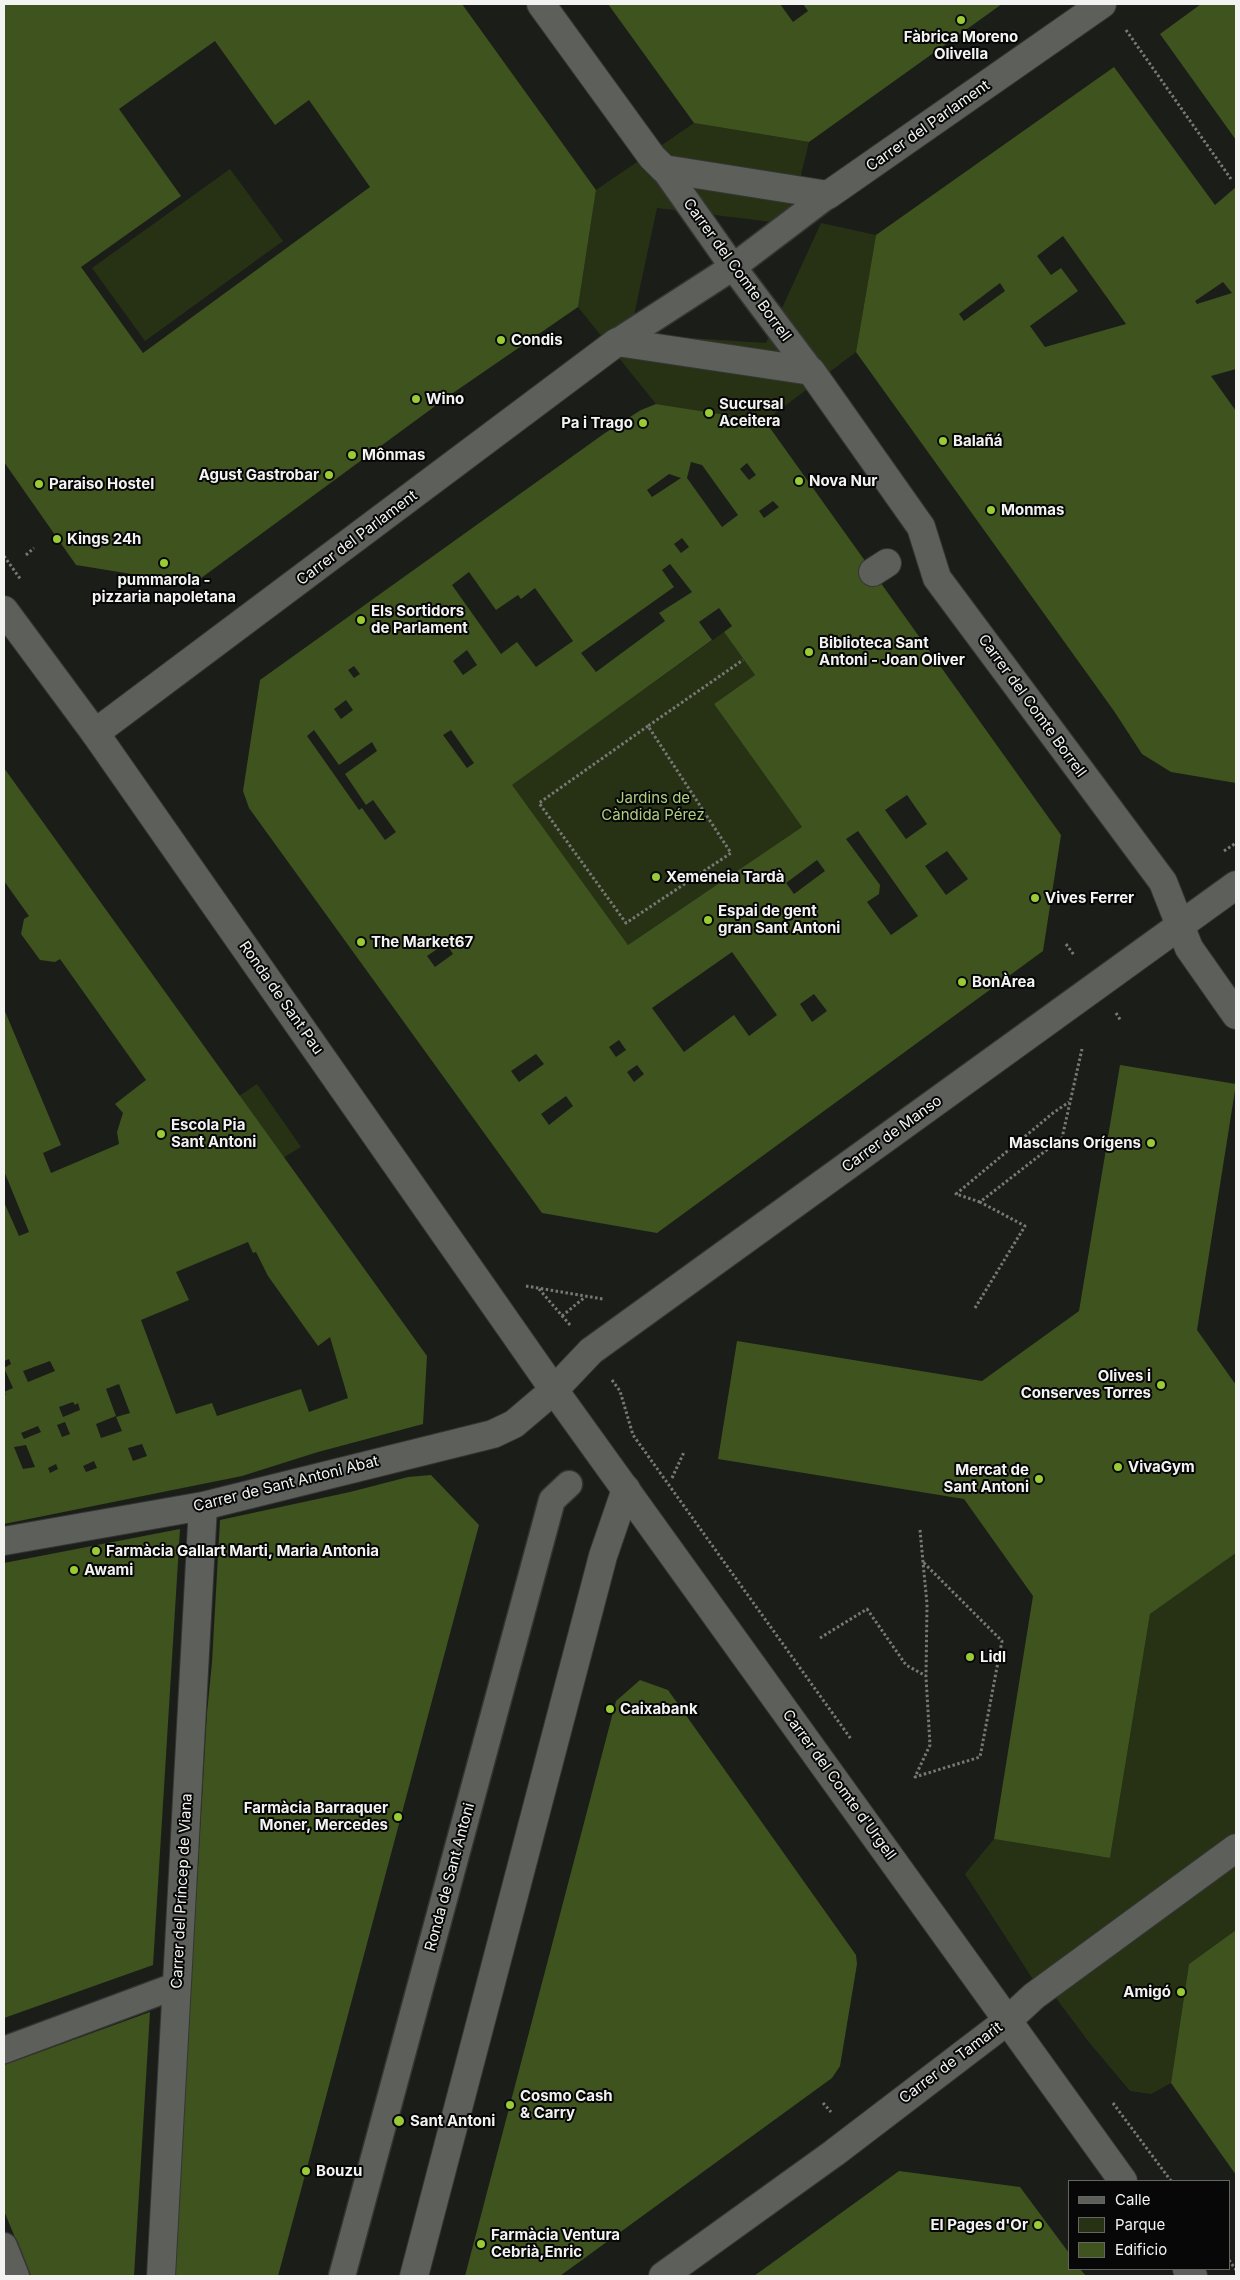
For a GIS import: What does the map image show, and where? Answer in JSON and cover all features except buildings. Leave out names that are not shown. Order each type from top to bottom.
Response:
[{"type":"street","name":"Carrer del Comte Borrell","points":[[541,4],[652,157],[664,169],[732,267],[811,372],[921,527],[937,578],[1163,882],[1189,948],[1236,1015]]},
{"type":"street","name":"Carrer del Parlament","points":[[95,733],[617,342],[732,267],[828,195],[1102,4]]},
{"type":"street","name":"Carrer del Comte Borrell","points":[[664,169],[828,195]]},
{"type":"street","name":"Carrer del Comte Borrell","points":[[617,342],[811,372]]},
{"type":"street","name":"Ronda de Sant Pau","points":[[4,610],[95,733],[554,1390]]},
{"type":"street","name":"Carrer de Manso","points":[[554,1390],[591,1351],[1236,885]]},
{"type":"street","name":"Carrer del Comte d'Urgell","points":[[554,1390],[1122,2180]]},
{"type":"street","name":"Carrer de Sant Antoni Abat","points":[[4,1541],[203,1506],[493,1434],[514,1424],[554,1390]]},
{"type":"street","name":"Ronda de Sant Antoni","points":[[342,2276],[552,1500],[569,1484]]},
{"type":"street","points":[[414,2276],[600,1565],[626,1489]]},
{"type":"street","name":"Carrer del Príncep de Viana","points":[[161,2276],[203,1506]]},
{"type":"street","name":"Carrer de Tamarit","points":[[663,2276],[834,2153],[1007,2022],[1034,1996],[1236,1848]]},
{"type":"street","points":[[4,2050],[170,1988]]},
{"type":"street","points":[[4,2246],[16,2276]]},
{"type":"path","points":[[1123,27],[1231,178]]},
{"type":"path","points":[[26,555],[34,548]]},
{"type":"path","points":[[648,726],[731,853],[626,923],[539,803],[648,726],[744,660]]},
{"type":"path","points":[[1066,944],[1074,955]]},
{"type":"path","points":[[980,1202],[1062,1138],[1082,1049]]},
{"type":"path","points":[[975,1308],[1025,1226],[980,1202],[956,1194],[1052,1113],[1070,1102]]},
{"type":"path","points":[[539,1288],[585,1297],[562,1316],[539,1288]]},
{"type":"path","points":[[608,1374],[620,1390],[633,1435],[853,1741]]},
{"type":"path","points":[[672,1478],[684,1452]]},
{"type":"path","points":[[920,1530],[923,1562],[927,1604],[926,1677],[930,1744],[915,1777],[980,1757],[1002,1641],[923,1562]]},
{"type":"path","points":[[820,1638],[867,1609],[906,1665],[926,1677]]},
{"type":"path","points":[[1108,2097],[1170,2180]]},
{"type":"green space","points":[[694,123],[809,142],[789,224],[657,208],[630,334],[766,343],[821,223],[876,235],[856,352],[765,421],[656,404],[578,307],[596,190]]},
{"type":"green space","points":[[230,169],[283,241],[145,341],[92,268]]},
{"type":"green space","name":"Jardins de Càndida Pérez","points":[[724,632],[755,675],[714,704],[802,827],[628,945],[511,785]]},
{"type":"green space","points":[[257,1084],[301,1147],[283,1158],[239,1096]]},
{"type":"green space","points":[[1236,1553],[1236,1930],[1189,1964],[1171,2083],[1151,2094],[1130,2091],[1088,2041],[1047,1986],[1032,1978],[965,1874],[994,1839],[1110,1858],[1150,1614]]},
{"type":"place","name":"Fàbrica Moreno Olivella","points":[[961,20]]},
{"type":"place","name":"Condis","points":[[501,340]]},
{"type":"place","name":"Wino","points":[[416,399]]},
{"type":"place","name":"Sucursal Aceitera","points":[[709,413]]},
{"type":"place","name":"Pa i Trago","points":[[643,423]]},
{"type":"place","name":"Balañá","points":[[943,441]]},
{"type":"place","name":"Mônmas","points":[[352,455]]},
{"type":"place","name":"Agust Gastrobar","points":[[329,475]]},
{"type":"place","name":"Nova Nur","points":[[799,481]]},
{"type":"place","name":"Paraiso Hostel","points":[[39,484]]},
{"type":"place","name":"Monmas","points":[[991,510]]},
{"type":"place","name":"Kings 24h","points":[[57,539]]},
{"type":"place","name":"pummarola - pizzaria napoletana","points":[[164,563]]},
{"type":"place","name":"Els Sortidors de Parlament","points":[[361,620]]},
{"type":"place","name":"Biblioteca Sant Antoni - Joan Oliver","points":[[809,652]]},
{"type":"place","name":"Xemeneia Tardà","points":[[656,877]]},
{"type":"place","name":"Vives Ferrer","points":[[1035,898]]},
{"type":"place","name":"Espai de gent gran Sant Antoni","points":[[708,920]]},
{"type":"place","name":"The Market67","points":[[361,942]]},
{"type":"place","name":"BonÀrea","points":[[962,982]]},
{"type":"place","name":"Escola Pia Sant Antoni","points":[[161,1134]]},
{"type":"place","name":"Masclans Orígens","points":[[1151,1143]]},
{"type":"place","name":"Olives i Conserves Torres","points":[[1161,1385]]},
{"type":"place","name":"VivaGym","points":[[1118,1467]]},
{"type":"place","name":"Mercat de Sant Antoni","points":[[1039,1479]]},
{"type":"place","name":"Farmàcia Gallart Marti, Maria Antonia","points":[[96,1551]]},
{"type":"place","name":"Awami","points":[[74,1570]]},
{"type":"place","name":"Lidl","points":[[970,1657]]},
{"type":"place","name":"Caixabank","points":[[610,1709]]},
{"type":"place","name":"Farmàcia Barraquer Moner, Mercedes","points":[[398,1817]]},
{"type":"place","name":"Amigó","points":[[1181,1992]]},
{"type":"place","name":"Cosmo Cash & Carry","points":[[510,2105]]},
{"type":"place","name":"Sant Antoni","points":[[399,2121]]},
{"type":"place","name":"Bouzu","points":[[306,2171]]},
{"type":"place","name":"El Pages d'Or","points":[[1038,2225]]},
{"type":"place","name":"Farmàcia Ventura Cebrià,Enric","points":[[481,2244]]}]
